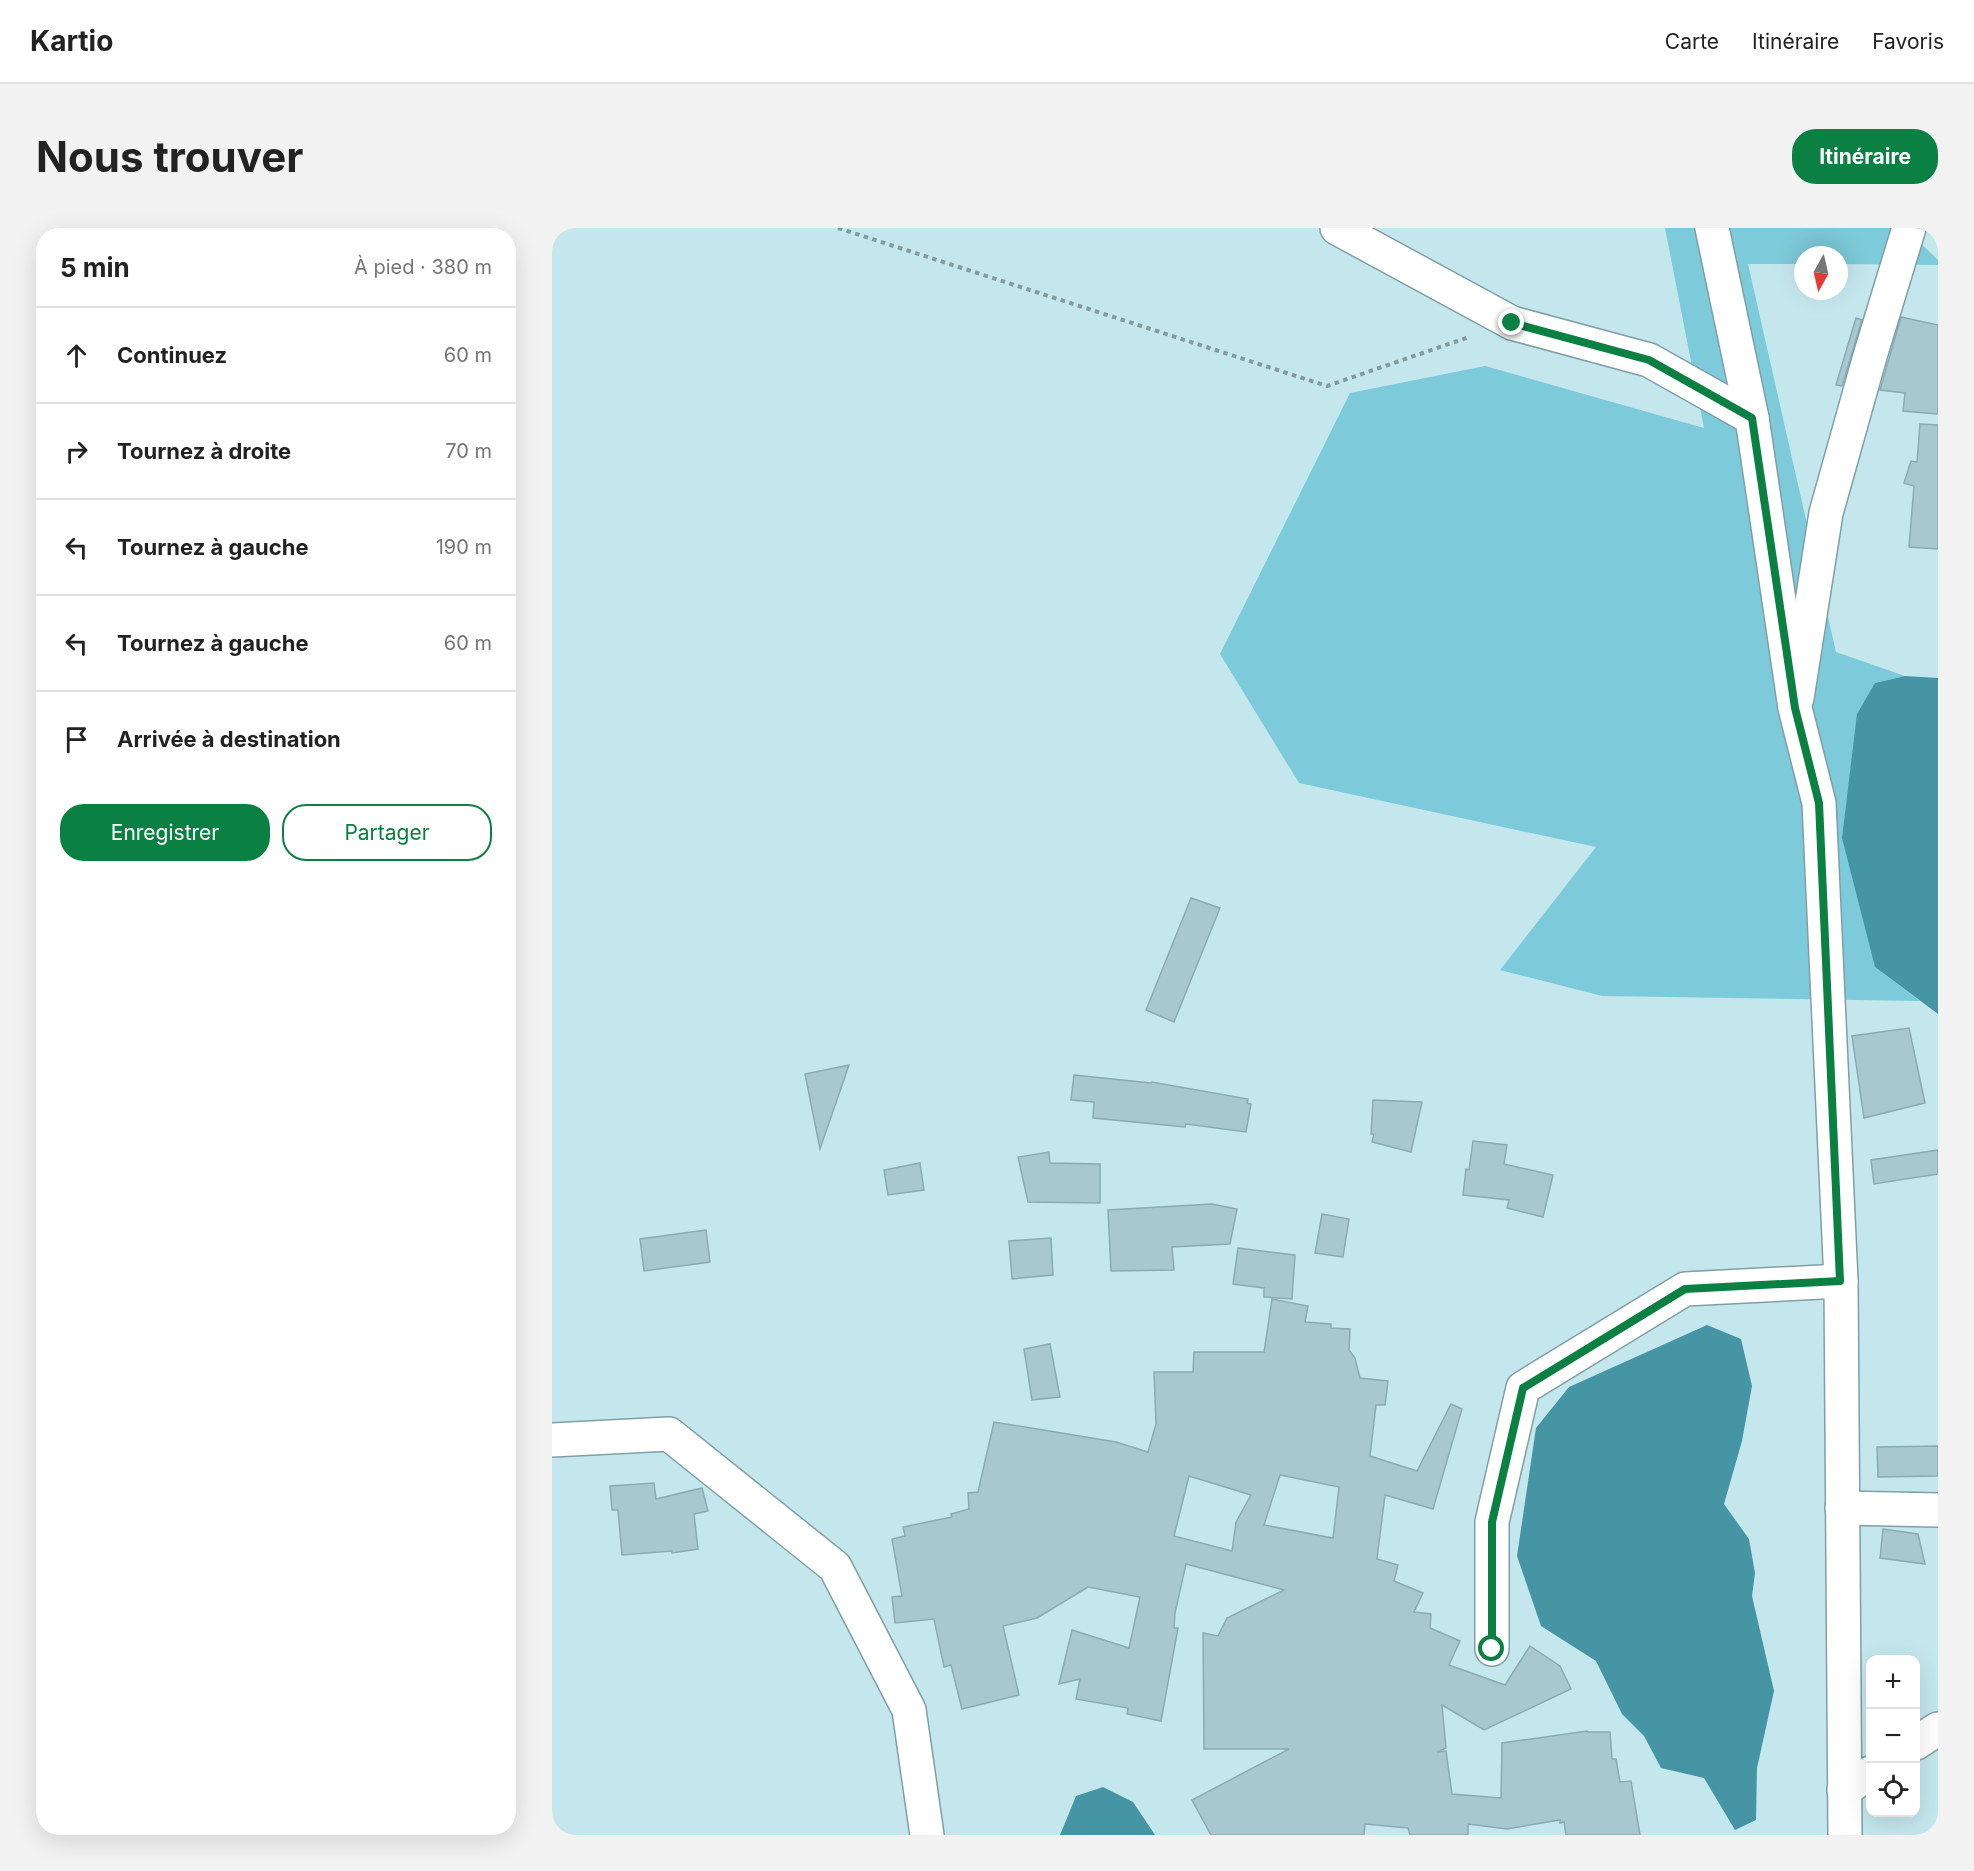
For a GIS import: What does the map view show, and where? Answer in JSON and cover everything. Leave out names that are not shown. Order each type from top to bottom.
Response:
[{"type":"street","points":[[1337,228],[1512,323],[1649,360],[1752,418]]},
{"type":"street","points":[[1712,228],[1752,418],[1795,708],[1819,803],[1840,1281],[1842,1508],[1857,1781],[1845,1835]]},
{"type":"street","points":[[1795,708],[1827,513],[1870,356],[1909,228]]},
{"type":"street","points":[[1492,1649],[1492,1522],[1523,1388],[1685,1289],[1840,1281]]},
{"type":"street","points":[[552,1440],[669,1434],[835,1568],[909,1710],[927,1835]]},
{"type":"street","points":[[1842,1508],[1938,1510]]},
{"type":"street","points":[[1920,1740],[1938,1729]]},
{"type":"path","points":[[838,228],[1327,386],[1512,323]]},
{"type":"shaded area","points":[[1665,228],[1905,228],[1938,260],[1938,265],[1848,264],[1848,246],[1794,246],[1794,264],[1748,264],[1836,652],[1905,676],[1875,683],[1875,967],[1920,1001],[1602,996],[1500,970],[1596,847],[1299,783],[1220,654],[1350,393],[1485,366],[1704,428]]},
{"type":"shaded area","points":[[1905,676],[1938,678],[1938,1014],[1875,967],[1842,838],[1857,714],[1875,683]]},
{"type":"shaded area","points":[[1707,1325],[1741,1339],[1752,1386],[1742,1441],[1724,1504],[1749,1539],[1755,1573],[1752,1596],[1774,1691],[1757,1768],[1756,1820],[1735,1830],[1704,1778],[1661,1768],[1644,1736],[1622,1714],[1596,1661],[1541,1626],[1517,1556],[1536,1428],[1569,1387]]},
{"type":"shaded area","points":[[1103,1787],[1133,1802],[1155,1835],[1060,1835],[1076,1796]]},
{"type":"building","points":[[1901,317],[1938,325],[1938,414],[1903,411],[1905,393],[1880,390]]},
{"type":"building","points":[[1856,318],[1862,320],[1842,386],[1836,385]]},
{"type":"building","points":[[1920,424],[1938,425],[1938,549],[1909,547],[1914,486],[1904,483],[1911,461],[1917,462]]},
{"type":"building","points":[[1191,898],[1220,908],[1174,1022],[1146,1010]]},
{"type":"building","points":[[1909,1028],[1925,1103],[1864,1118],[1852,1036]]},
{"type":"building","points":[[849,1065],[820,1149],[805,1074]]},
{"type":"building","points":[[1074,1075],[1152,1082],[1248,1099],[1247,1103],[1251,1104],[1246,1132],[1186,1124],[1185,1127],[1093,1118],[1094,1102],[1071,1100]]},
{"type":"building","points":[[1373,1100],[1422,1102],[1411,1152],[1372,1142],[1374,1134],[1371,1134]]},
{"type":"building","points":[[1473,1141],[1507,1145],[1504,1164],[1553,1175],[1543,1217],[1507,1208],[1509,1200],[1463,1195]]},
{"type":"building","points":[[1938,1150],[1938,1174],[1874,1184],[1871,1160]]},
{"type":"building","points":[[1049,1152],[1050,1163],[1100,1164],[1100,1203],[1028,1202],[1018,1157]]},
{"type":"building","points":[[920,1163],[924,1190],[888,1195],[884,1170]]},
{"type":"building","points":[[1212,1204],[1237,1209],[1230,1244],[1172,1247],[1174,1270],[1111,1271],[1108,1210]]},
{"type":"building","points":[[1322,1214],[1349,1219],[1343,1257],[1315,1253]]},
{"type":"building","points":[[706,1230],[710,1262],[644,1271],[640,1239]]},
{"type":"building","points":[[1051,1238],[1053,1275],[1012,1279],[1009,1241]]},
{"type":"building","points":[[1238,1248],[1295,1255],[1292,1299],[1264,1297],[1264,1288],[1233,1284]]},
{"type":"building","points":[[1272,1299],[1308,1306],[1305,1322],[1331,1324],[1331,1328],[1350,1329],[1349,1350],[1355,1358],[1360,1378],[1388,1381],[1385,1405],[1376,1405],[1370,1456],[1417,1471],[1451,1404],[1462,1409],[1433,1509],[1385,1495],[1377,1559],[1398,1565],[1394,1581],[1423,1593],[1414,1612],[1431,1614],[1430,1628],[1460,1641],[1449,1665],[1505,1685],[1530,1646],[1560,1666],[1571,1689],[1484,1730],[1442,1705],[1446,1748],[1437,1752],[1446,1751],[1452,1794],[1501,1798],[1502,1743],[1587,1731],[1610,1732],[1612,1759],[1616,1759],[1620,1782],[1631,1781],[1640,1835],[1566,1835],[1564,1822],[1560,1823],[1560,1820],[1507,1829],[1468,1824],[1468,1835],[1410,1835],[1408,1828],[1365,1824],[1364,1835],[1211,1835],[1192,1800],[1289,1749],[1204,1749],[1203,1633],[1218,1636],[1227,1618],[1284,1590],[1186,1564],[1175,1613],[1174,1628],[1178,1628],[1161,1721],[1127,1714],[1128,1708],[1076,1699],[1080,1679],[1059,1684],[1072,1630],[1129,1648],[1140,1597],[1088,1587],[1037,1618],[1003,1626],[1019,1695],[962,1709],[951,1665],[944,1667],[934,1619],[895,1623],[892,1597],[902,1596],[892,1539],[905,1536],[903,1527],[952,1517],[951,1514],[969,1509],[968,1493],[978,1492],[994,1422],[1116,1442],[1148,1452],[1156,1424],[1154,1372],[1193,1372],[1194,1352],[1264,1352]],"holes":[[[1280,1475],[1339,1487],[1333,1538],[1264,1525]],[[1189,1476],[1251,1495],[1236,1522],[1232,1551],[1174,1536]]]},
{"type":"building","points":[[1050,1344],[1060,1397],[1032,1400],[1024,1349]]},
{"type":"building","points":[[1938,1446],[1938,1476],[1878,1477],[1877,1447]]},
{"type":"building","points":[[654,1483],[656,1499],[702,1488],[708,1511],[694,1514],[698,1549],[672,1553],[672,1551],[622,1555],[618,1510],[612,1510],[610,1486]]},
{"type":"building","points":[[1883,1529],[1918,1534],[1925,1564],[1880,1558]]},
{"type":"route","points":[[1492,1649],[1492,1522],[1523,1388],[1685,1289],[1840,1281],[1819,803],[1795,708],[1752,418],[1649,360],[1512,323]]}]
